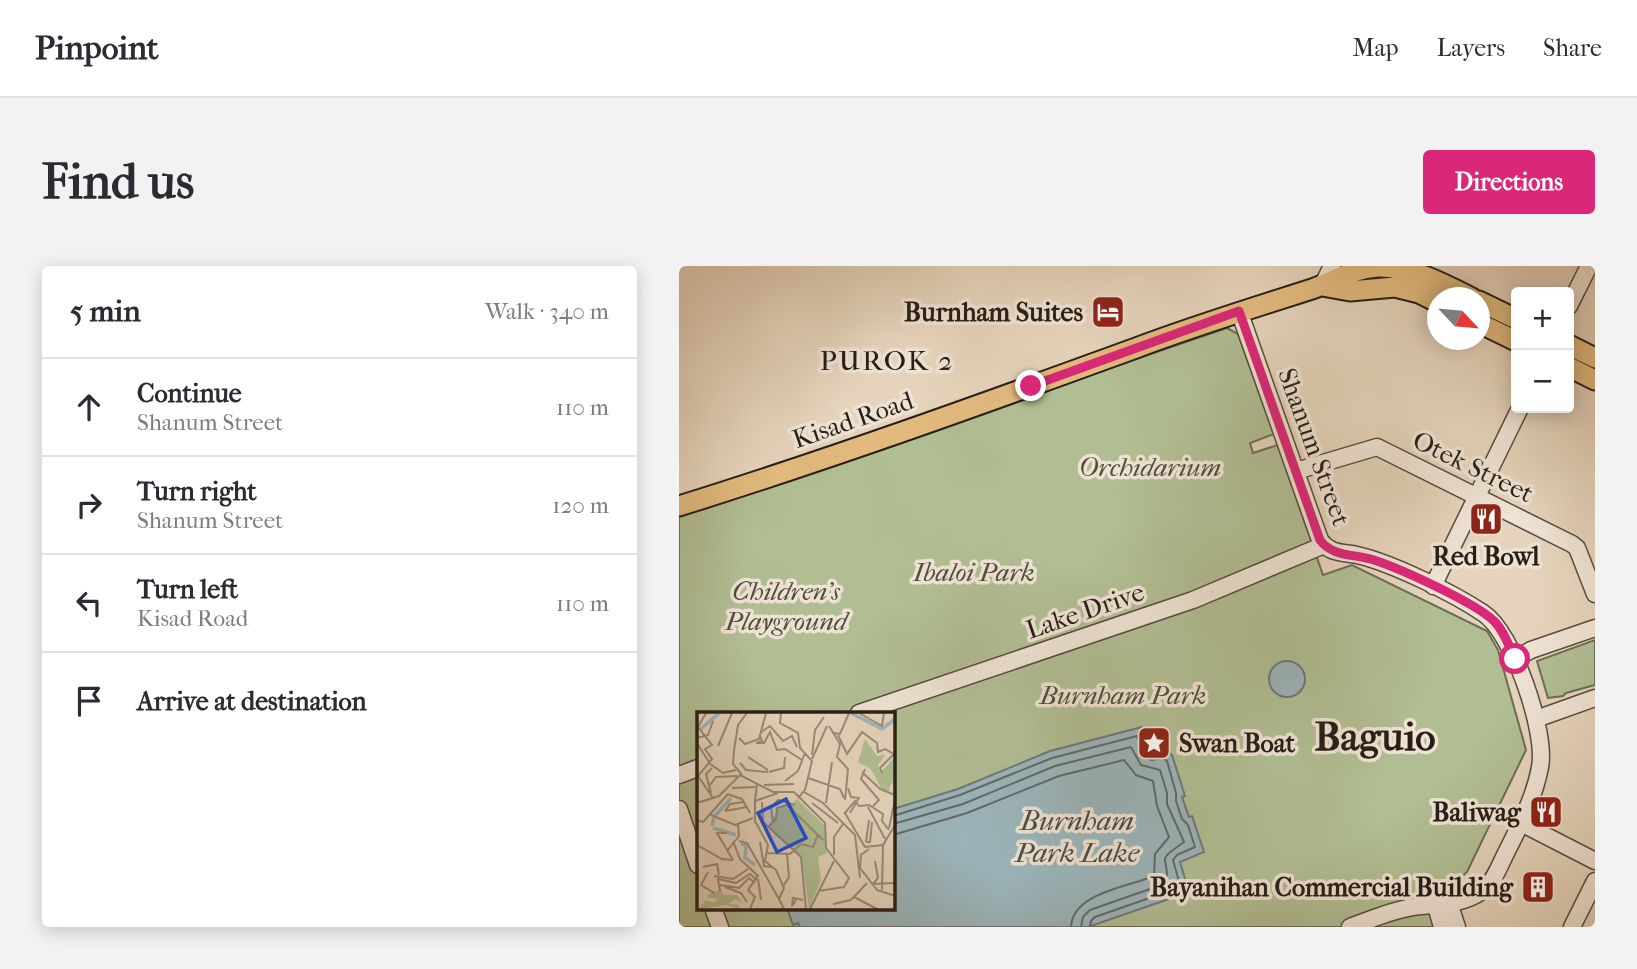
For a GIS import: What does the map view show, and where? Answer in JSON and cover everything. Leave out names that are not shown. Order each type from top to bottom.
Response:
[{"type":"main road","points":[[1322,286],[1350,291],[1395,287],[1427,293]]},
{"type":"main road","name":"Kisad Road","points":[[679,506],[819,460],[1239,311],[1322,286]]},
{"type":"main road","points":[[1490,306],[1511,317]]},
{"type":"main road","points":[[1490,328],[1511,339]]},
{"type":"main road","points":[[1574,348],[1595,358]]},
{"type":"main road","points":[[1574,370],[1595,380]]},
{"type":"street","points":[[1322,286],[1332,266]]},
{"type":"street","points":[[1574,296],[1589,266]]},
{"type":"street","name":"Shanum Street","points":[[1239,311],[1320,540],[1333,552],[1374,560],[1433,586],[1493,620],[1515,659],[1536,719],[1540,735],[1541,765],[1521,823],[1485,889],[1467,900],[1442,905]]},
{"type":"street","points":[[1433,586],[1518,413]]},
{"type":"street","name":"Otek Street","points":[[1296,471],[1377,447],[1572,544],[1577,548],[1595,594]]},
{"type":"street","name":"Lake Drive","points":[[862,712],[1193,600],[1324,545]]},
{"type":"street","points":[[1515,659],[1531,650],[1595,628]]},
{"type":"street","points":[[1536,719],[1595,698]]},
{"type":"street","points":[[679,775],[697,768]]},
{"type":"street","points":[[679,809],[697,861]]},
{"type":"street","points":[[1521,823],[1595,861]]},
{"type":"street","points":[[1572,927],[1595,881]]},
{"type":"street","points":[[1350,927],[1370,924],[1420,906],[1442,905]]},
{"type":"street","points":[[1442,905],[1442,927]]},
{"type":"street","points":[[1442,905],[1457,927]]},
{"type":"street","points":[[713,909],[720,927]]},
{"type":"green space","name":"Burnham Park","points":[[1227,328],[1238,334],[1274,434],[1250,443],[1253,453],[1278,445],[1323,575],[1352,565],[1487,631],[1498,650],[1526,750],[1467,872],[1458,880],[1424,893],[1435,927],[679,927],[679,515]]},
{"type":"green space","points":[[1595,640],[1595,685],[1548,698],[1537,661]]},
{"type":"water","points":[[1287,661],[1299,667],[1305,679],[1299,691],[1287,697],[1275,691],[1269,679],[1275,667]]},
{"type":"water","name":"Burnham Park Lake","points":[[1142,727],[1151,754],[1162,750],[1172,755],[1185,796],[1182,797],[1189,817],[1192,816],[1204,852],[1180,862],[1189,892],[1088,927],[793,925],[787,909],[894,909],[894,809],[958,789],[1050,751]]},
{"type":"place","name":"Burnham Suites","points":[[1108,312]]},
{"type":"place","name":"Red Bowl","points":[[1486,519]]},
{"type":"place","name":"Swan Boat","points":[[1154,743]]},
{"type":"place","name":"Baliwag","points":[[1546,812]]},
{"type":"place","name":"Bayanihan Commercial Building","points":[[1538,887]]},
{"type":"district","name":"PUROK 2","points":[[887,360]]},
{"type":"district","name":"Baguio","points":[[1375,737]]},
{"type":"route","points":[[1031,386],[1239,311],[1320,540],[1333,552],[1374,560],[1433,586],[1483,613],[1499,627],[1515,659]]},
{"type":"park label","name":"Orchidarium","points":[[1150,467]]},
{"type":"park label","name":"Ibaloi Park","points":[[974,572]]},
{"type":"park label","name":"Children's Playground","points":[[786,606]]}]
